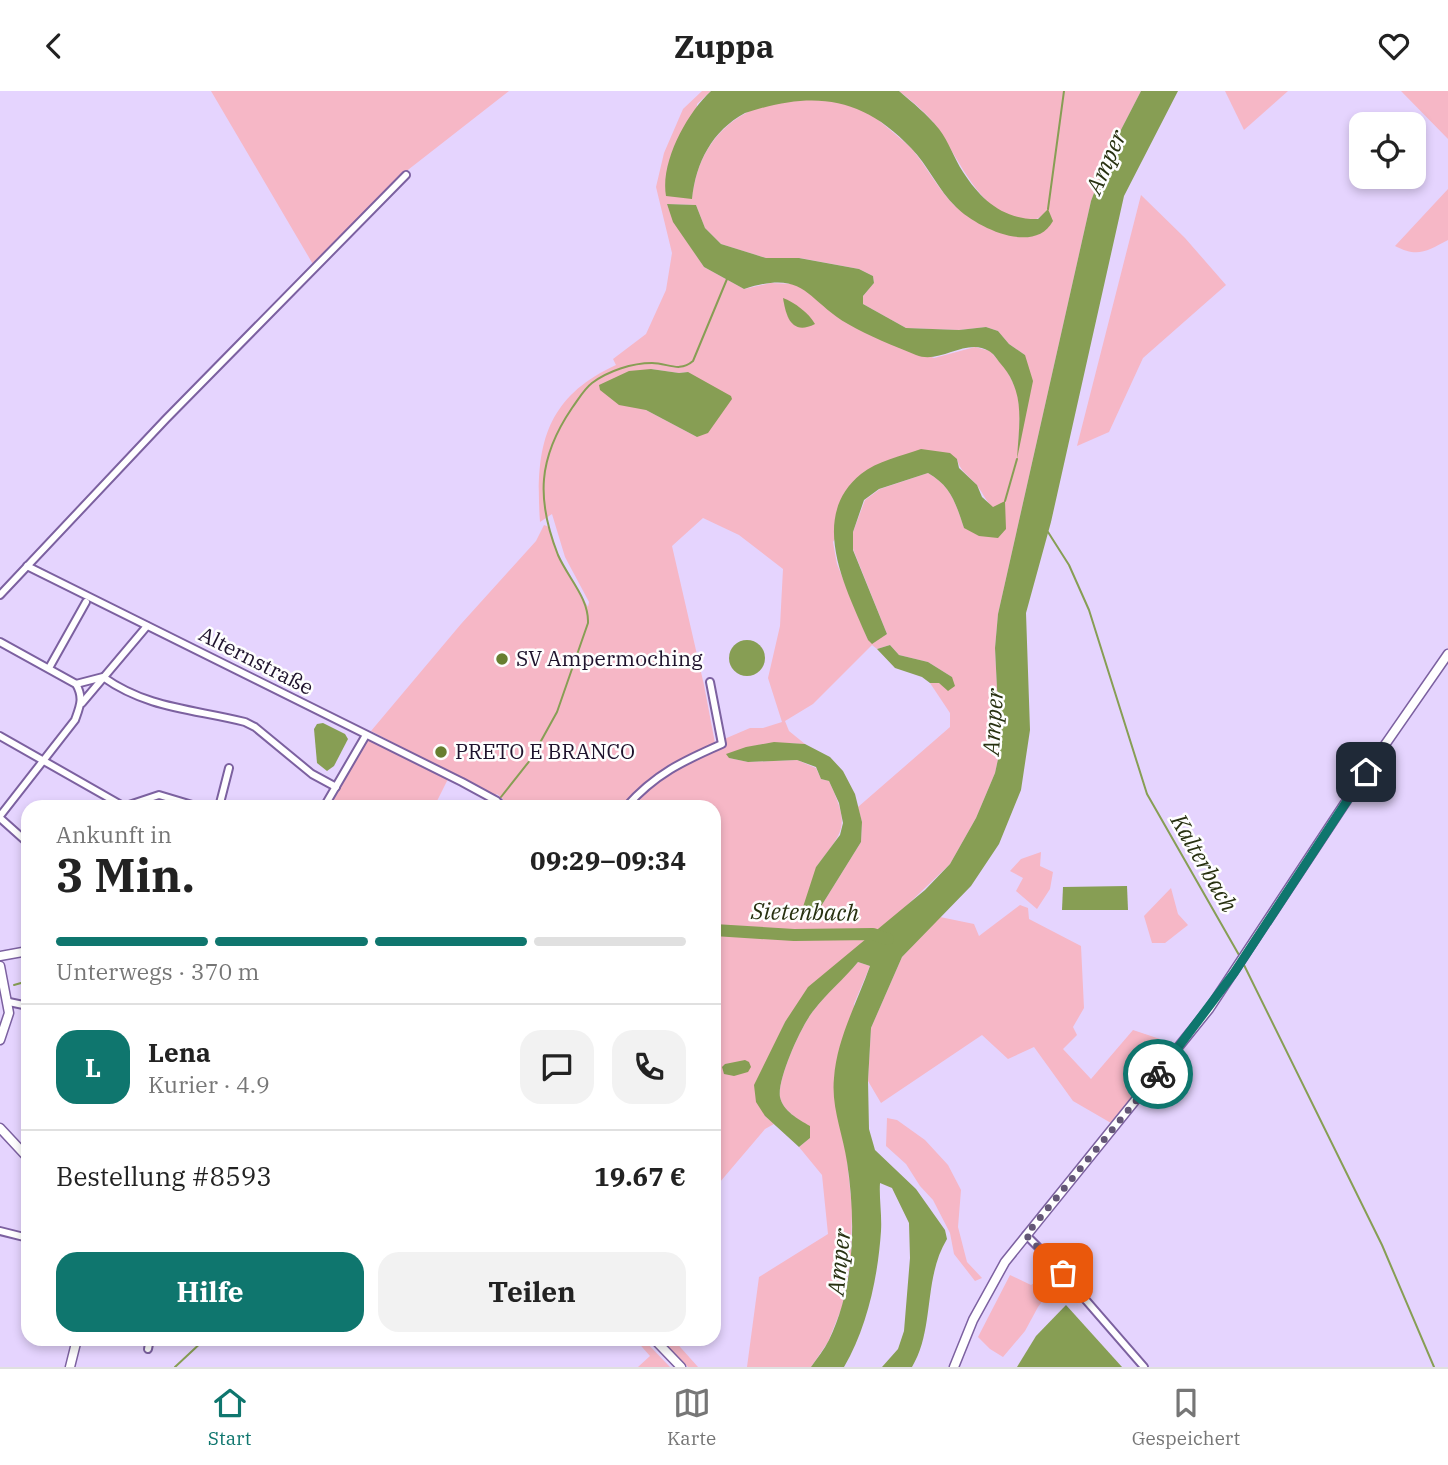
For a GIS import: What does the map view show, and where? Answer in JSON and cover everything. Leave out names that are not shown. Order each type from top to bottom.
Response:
[{"type":"main road","points":[[954,1367],[972,1320],[990,1287],[1026,1235],[1177,1051],[1234,973],[1348,798],[1448,654]]},
{"type":"main road","points":[[0,956],[21,952]]},
{"type":"main road","points":[[0,968],[9,1002],[9,1013],[0,1040]]},
{"type":"main road","points":[[0,1128],[21,1150]]},
{"type":"main road","points":[[70,1367],[75,1346]]},
{"type":"main road","points":[[661,1346],[681,1367]]},
{"type":"street","points":[[0,595],[166,419],[406,175]]},
{"type":"street","name":"Alternstraße","points":[[27,566],[495,800]]},
{"type":"street","points":[[49,669],[86,602]]},
{"type":"street","points":[[21,836],[0,817],[75,720],[82,703],[147,626]]},
{"type":"street","points":[[0,642],[76,684],[82,703]]},
{"type":"street","points":[[76,684],[103,677]]},
{"type":"street","points":[[103,677],[118,688],[167,707],[245,722],[255,727],[312,774],[335,787]]},
{"type":"street","points":[[633,800],[655,778],[678,763],[722,744],[710,682]]},
{"type":"street","points":[[328,800],[366,735]]},
{"type":"street","points":[[0,736],[113,800]]},
{"type":"street","points":[[221,800],[229,768]]},
{"type":"street","points":[[143,800],[159,795],[176,800]]},
{"type":"street","points":[[9,1002],[21,1005]]},
{"type":"street","points":[[0,1231],[21,1236]]},
{"type":"street","points":[[1026,1235],[1144,1367]]},
{"type":"shaded area","points":[[211,91],[509,91],[404,173],[314,266]]},
{"type":"shaded area","points":[[702,91],[711,91],[697,104],[692,199],[697,172],[708,148],[734,120],[758,107],[783,99],[837,97],[849,100],[870,113],[912,149],[954,205],[979,217],[1034,236],[1048,210],[1036,219],[1019,220],[1004,215],[991,205],[967,176],[932,121],[899,91],[1141,91],[1109,153],[1091,201],[998,614],[995,648],[1000,750],[995,773],[976,818],[950,864],[785,1022],[773,1050],[765,1116],[774,1124],[765,1129],[721,1181],[721,800],[503,800],[497,794],[495,796],[371,731],[461,624],[536,541],[544,525],[549,527],[559,557],[588,607],[589,602],[565,557],[552,514],[540,522],[539,495],[543,449],[549,428],[559,410],[573,393],[592,378],[616,365],[613,359],[646,334],[666,290],[672,253],[656,187],[664,153],[683,109]],"holes":[[[667,204],[696,205],[705,228],[721,244],[766,258],[800,258],[859,269],[873,276],[874,283],[863,296],[863,304],[906,328],[959,330],[986,327],[998,331],[1009,344],[1025,355],[1018,452],[1020,412],[1017,391],[1006,369],[990,351],[975,347],[934,358],[847,323],[808,291],[794,284],[771,283],[744,289],[704,267],[674,222]],[[651,369],[688,372],[697,437],[646,410]],[[957,459],[993,508],[1005,502],[1005,529],[964,528],[947,490],[928,473],[880,489],[865,500],[853,532],[853,549],[887,634],[868,640],[837,564],[833,542],[878,465]],[[703,518],[739,535],[783,569],[780,626],[768,678],[782,722],[763,728],[750,728],[715,743],[672,546]],[[872,645],[877,649],[890,645],[899,655],[928,662],[952,677],[930,683],[950,713],[950,727],[858,807],[862,822],[861,842],[820,908],[816,867],[838,835],[842,818],[829,781],[821,779],[816,768],[797,760],[748,762],[729,758],[747,748],[765,744],[805,744],[789,731],[785,721],[813,704]]]},
{"type":"shaded area","points":[[1225,91],[1288,91],[1244,130]]},
{"type":"shaded area","points":[[1448,91],[1448,139],[1426,117],[1426,112],[1422,112],[1402,92]]},
{"type":"shaded area","points":[[1448,189],[1448,240],[1422,252],[1410,252],[1395,246]]},
{"type":"shaded area","points":[[1141,195],[1185,238],[1226,285],[1143,358],[1109,432],[1077,446]]},
{"type":"shaded area","points":[[366,739],[448,779],[438,800],[331,800]]},
{"type":"shaded area","points":[[1041,852],[1040,866],[1053,872],[1050,889],[1037,909],[1016,891],[1023,878],[1010,871],[1021,859]]},
{"type":"shaded area","points":[[1171,888],[1178,914],[1188,925],[1165,943],[1152,943],[1144,916]]},
{"type":"shaded area","points":[[1020,905],[1028,908],[1029,919],[1081,946],[1084,1008],[1073,1027],[1077,1035],[1063,1049],[1091,1079],[1133,1030],[1160,1039],[1170,1055],[1111,1123],[1073,1101],[1034,1047],[1008,1059],[982,1035],[881,1103],[868,1081],[871,1028],[902,957],[940,917],[974,924],[979,936]]},
{"type":"shaded area","points":[[858,962],[870,966],[854,1004],[847,1161],[852,1206],[851,1257],[842,1307],[828,1342],[811,1367],[747,1367],[759,1277],[828,1234],[822,1175],[799,1147],[810,1138],[810,1127],[784,1106],[780,1089],[791,1052],[809,1017]]},
{"type":"shaded area","points":[[887,1118],[897,1120],[925,1140],[948,1165],[961,1190],[958,1227],[967,1262],[982,1278],[975,1281],[954,1254],[950,1233],[933,1200],[906,1164],[886,1146]]},
{"type":"shaded area","points":[[1010,1275],[1031,1285],[1043,1277],[1053,1287],[1025,1331],[1003,1357],[978,1337]]},
{"type":"shaded area","points":[[641,1346],[650,1346],[670,1367],[638,1367],[650,1356]]},
{"type":"shaded area","points":[[668,1346],[679,1346],[698,1367],[688,1367]]},
{"type":"water","points":[[711,91],[899,91],[939,129],[963,172],[994,206],[1014,216],[1038,219],[1048,209],[1053,221],[1044,231],[1033,236],[1019,237],[1005,235],[977,223],[956,207],[917,155],[892,130],[854,108],[814,100],[769,106],[745,113],[733,120],[715,138],[702,160],[692,199],[666,196],[667,168],[677,139],[693,112]]},
{"type":"water","name":"Amper","points":[[1141,91],[1178,91],[1124,196],[1051,522],[1026,613],[1030,730],[1021,790],[999,844],[971,886],[902,957],[871,1028],[869,1129],[875,1150],[916,1189],[945,1230],[947,1239],[935,1270],[924,1336],[912,1367],[882,1367],[898,1349],[904,1331],[910,1258],[909,1223],[892,1188],[880,1183],[881,1231],[877,1266],[870,1302],[859,1336],[844,1367],[811,1367],[827,1344],[838,1319],[848,1276],[852,1207],[847,1162],[834,1099],[834,1078],[843,1035],[870,966],[858,962],[819,1004],[803,1027],[786,1065],[780,1097],[788,1110],[810,1126],[810,1138],[799,1147],[765,1116],[756,1102],[754,1085],[785,1022],[808,987],[925,890],[950,864],[976,818],[995,773],[1000,750],[995,648],[998,614],[1091,201],[1109,153]]},
{"type":"water","points":[[667,204],[696,205],[705,228],[721,244],[766,258],[799,258],[859,269],[873,276],[874,283],[863,296],[863,304],[906,328],[959,330],[986,327],[998,331],[1009,344],[1025,355],[1033,381],[1017,459],[1019,408],[1014,385],[990,352],[971,347],[934,357],[916,355],[848,324],[793,285],[765,284],[744,289],[704,267],[673,222]]},
{"type":"water","points":[[783,298],[801,308],[815,324],[800,328],[795,326],[788,317]]},
{"type":"water","points":[[651,369],[688,372],[732,399],[708,433],[697,437],[646,410],[619,405],[600,390],[599,385],[629,371]]},
{"type":"water","points":[[921,449],[950,453],[957,459],[959,468],[977,485],[982,497],[993,507],[1005,501],[1006,529],[998,538],[979,536],[964,528],[947,490],[928,473],[879,489],[864,500],[853,532],[853,550],[887,634],[872,644],[850,599],[836,555],[836,511],[845,492],[867,469]]},
{"type":"water","points":[[747,640],[760,645],[765,658],[760,671],[747,676],[734,671],[729,658],[734,645]]},
{"type":"water","points":[[890,645],[899,655],[928,662],[952,677],[955,686],[948,691],[939,683],[930,683],[922,677],[895,668],[877,649]]},
{"type":"water","points":[[323,723],[345,734],[348,739],[334,766],[327,771],[317,763],[314,729],[317,724]]},
{"type":"water","points":[[774,742],[805,744],[830,757],[843,771],[855,794],[862,822],[861,842],[820,908],[820,916],[815,920],[805,919],[802,910],[816,867],[840,835],[843,823],[839,803],[829,781],[821,779],[816,767],[797,760],[748,762],[729,758],[726,754]]},
{"type":"water","points":[[1127,886],[1128,910],[1062,910],[1063,887]]},
{"type":"water","points":[[745,1060],[751,1067],[748,1072],[734,1076],[724,1074],[722,1067],[725,1064]]},
{"type":"water","points":[[1066,1305],[1122,1367],[1017,1367],[1036,1336]]},
{"type":"waterway","points":[[1048,209],[1064,91]]},
{"type":"waterway","points":[[501,797],[531,759],[557,712],[588,623],[585,605],[558,555],[546,515],[544,479],[552,444],[579,398],[589,385],[598,379],[636,364],[652,363],[678,367],[693,361],[727,279]]},
{"type":"waterway","points":[[1005,501],[1017,459]]},
{"type":"waterway","name":"Kalterbach","points":[[1048,532],[1069,565],[1089,610],[1147,794],[1239,955]]},
{"type":"waterway","name":"Sietenbach","points":[[721,930],[794,935],[873,934],[888,939]]},
{"type":"waterway","name":"Kalterbach","points":[[1243,963],[1382,1245],[1434,1367]]},
{"type":"waterway","name":"Sietenbach","points":[[14,985],[21,983]]},
{"type":"waterway","points":[[175,1367],[198,1346]]},
{"type":"way so far","points":[[1063,1273],[1026,1235],[1158,1074]]},
{"type":"place","name":"SV Ampermoching","points":[[502,659]]},
{"type":"place","name":"PRETO E BRANCO","points":[[441,752]]},
{"type":"route","points":[[1158,1074],[1234,973],[1366,772]]}]
